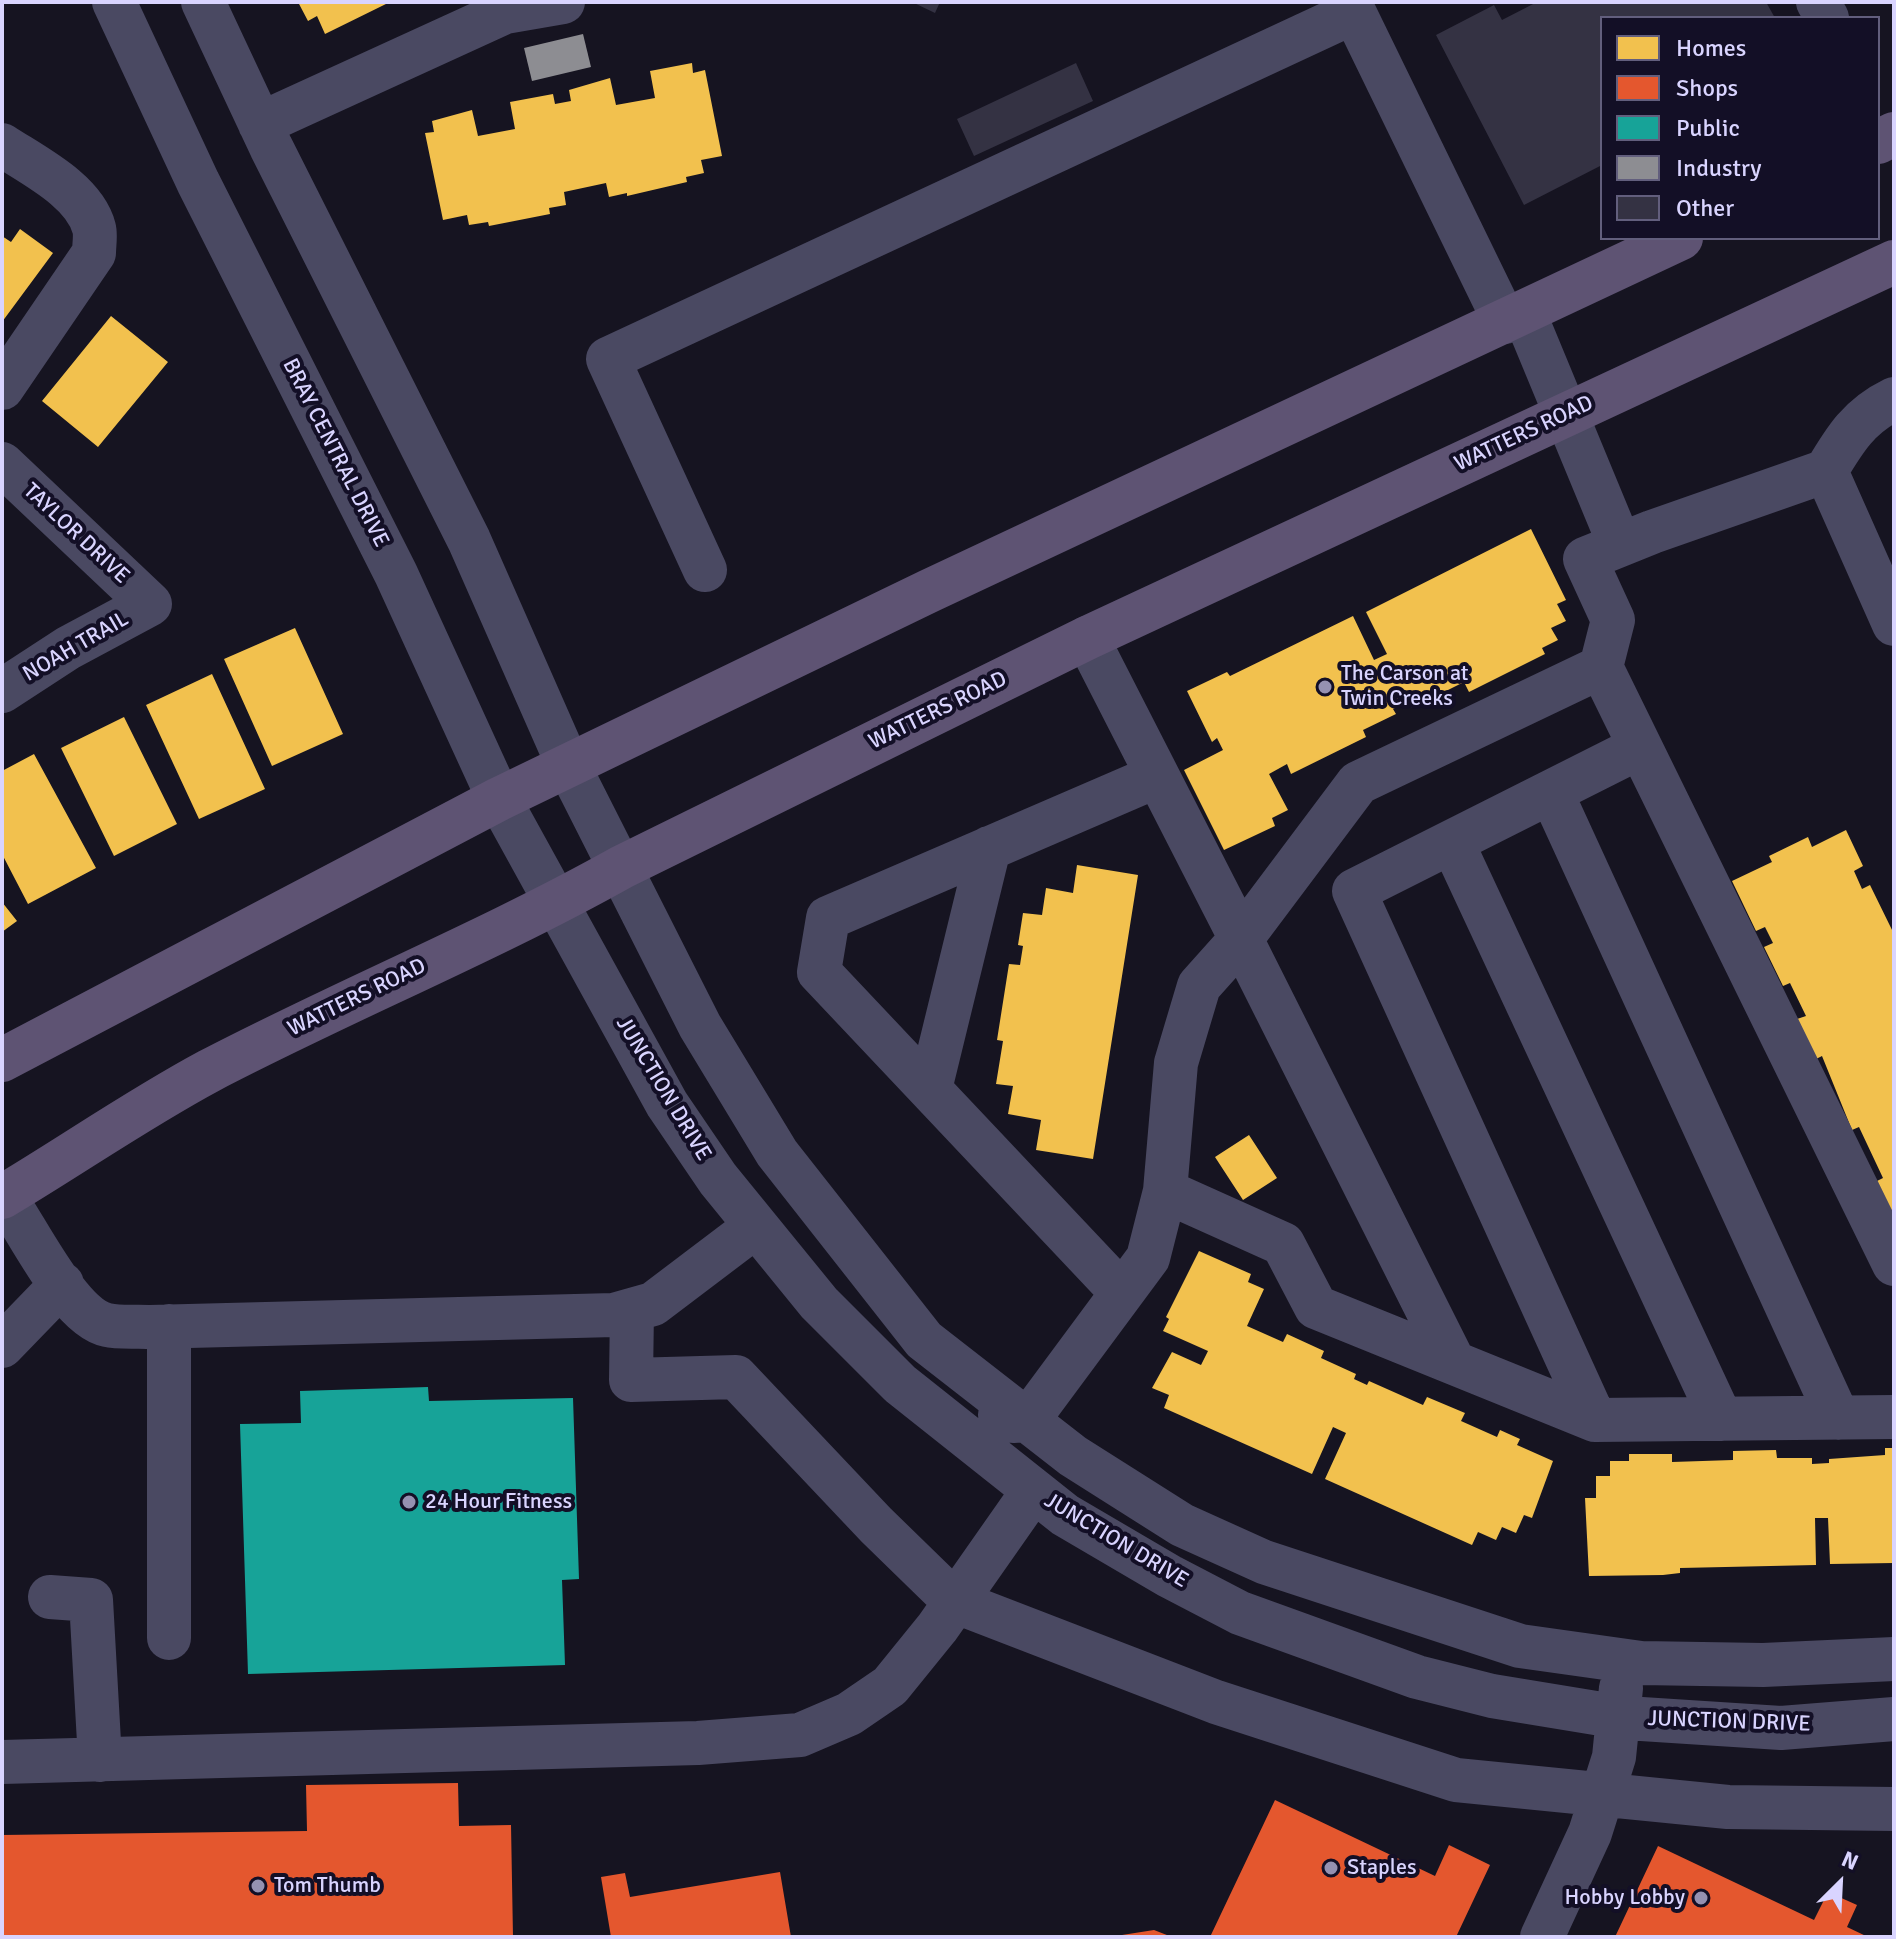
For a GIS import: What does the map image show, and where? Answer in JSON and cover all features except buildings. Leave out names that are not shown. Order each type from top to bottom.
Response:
[{"type":"main road","points":[[2,1060],[499,799],[929,591],[1677,240]]},
{"type":"main road","name":"WATTERS ROAD","points":[[3,1196],[207,1072],[459,947],[555,904],[622,867],[1087,638],[1894,262]]},
{"type":"street","name":"BRAY CENTRAL DRIVE","points":[[114,2],[198,182],[396,574],[499,799],[555,904]]},
{"type":"street","points":[[203,2],[260,124],[469,540],[569,767],[700,1026],[777,1153],[924,1340],[1073,1456],[1182,1525],[1264,1562],[1520,1646],[1623,1661],[1763,1665],[1894,1659]]},
{"type":"street","points":[[260,124],[503,7],[563,2]]},
{"type":"street","points":[[705,570],[608,359],[1364,7],[1514,317],[1568,414],[1620,545]]},
{"type":"street","points":[[2,145],[55,181],[84,207],[94,229],[94,253],[2,388]]},
{"type":"street","points":[[1894,399],[1872,410],[1849,431],[1826,471],[1585,559],[1613,620],[1601,667],[1894,1264]]},
{"type":"street","name":"TAYLOR DRIVE","points":[[2,464],[150,604]]},
{"type":"street","points":[[1826,471],[1894,624]]},
{"type":"street","name":"NOAH TRAIL","points":[[2,691],[68,648],[150,604]]},
{"type":"street","points":[[1087,638],[1454,1363]]},
{"type":"street","points":[[819,1303],[881,1315],[959,1388],[985,1407],[1013,1421],[1028,1420],[1148,1258],[1165,1191],[1176,1063],[1199,986],[1241,939],[1358,783],[1601,667]]},
{"type":"street","points":[[1354,891],[1640,747]]},
{"type":"street","points":[[1122,1293],[819,972],[828,918],[1157,776]]},
{"type":"street","points":[[1551,792],[1838,1418]]},
{"type":"street","points":[[1325,826],[1595,1420]]},
{"type":"street","points":[[1452,842],[1721,1419]]},
{"type":"street","points":[[930,1089],[989,848]]},
{"type":"street","name":"JUNCTION DRIVE","points":[[555,904],[667,1104],[718,1179],[819,1303],[900,1384],[1033,1491],[1078,1522],[1240,1613],[1417,1677],[1492,1696],[1618,1717],[1781,1728],[1894,1719]]},
{"type":"street","points":[[1165,1191],[1283,1244],[1316,1307],[1595,1420],[1894,1417]]},
{"type":"street","points":[[3,1196],[80,1309],[106,1325],[614,1315],[653,1304],[756,1226]]},
{"type":"street","points":[[2,1346],[62,1284]]},
{"type":"street","points":[[632,1310],[631,1380],[736,1377],[876,1525],[954,1601],[1216,1702],[1456,1780],[1728,1807],[1894,1809]]},
{"type":"street","points":[[169,1326],[169,1638]]},
{"type":"street","points":[[2,1762],[698,1743],[800,1735],[849,1714],[890,1686],[1033,1491]]},
{"type":"street","points":[[50,1597],[91,1600],[100,1760]]},
{"type":"street","points":[[1542,1937],[1590,1833],[1614,1757],[1623,1661]]},
{"type":"place","name":"The Carson at Twin Creeks","points":[[1325,687]]},
{"type":"place","name":"24 Hour Fitness","points":[[409,1502]]},
{"type":"place","name":"Staples","points":[[1331,1868]]},
{"type":"place","name":"Tom Thumb","points":[[258,1886]]},
{"type":"place","name":"Hobby Lobby","points":[[1701,1898]]}]
